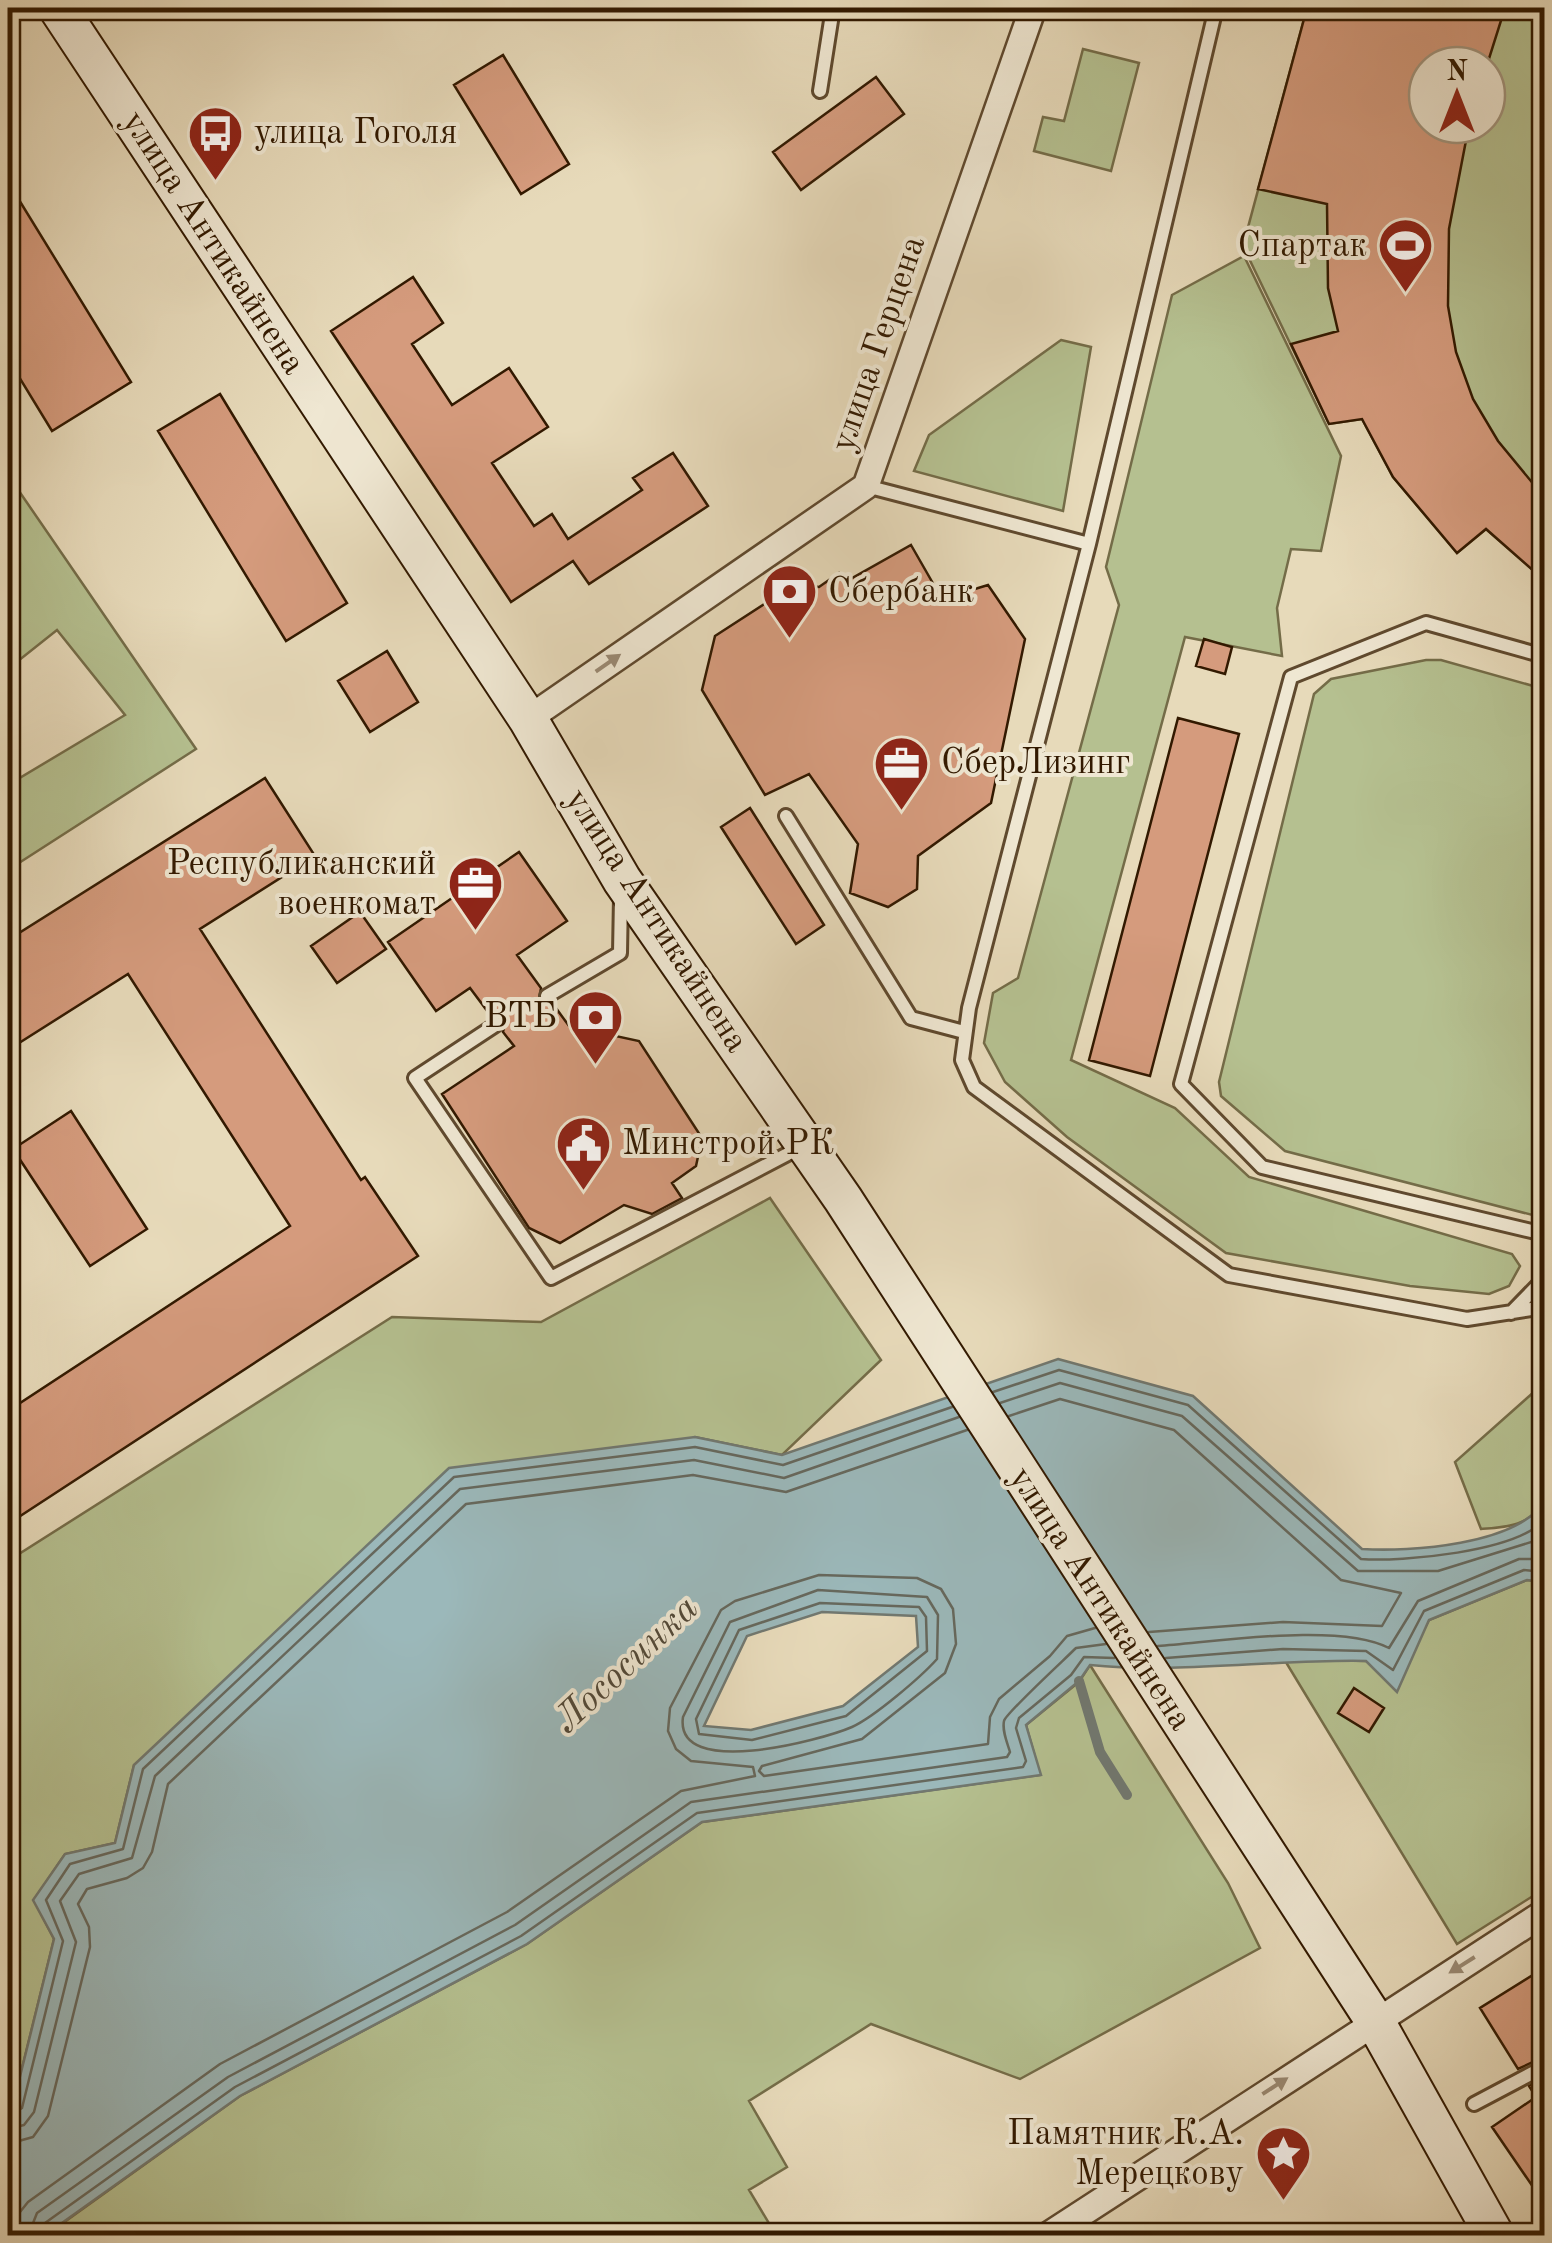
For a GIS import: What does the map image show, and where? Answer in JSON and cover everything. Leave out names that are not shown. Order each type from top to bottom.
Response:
[{"type":"main road","name":"улица Антикайнена","points":[[58,8],[528,719],[622,880],[843,1199],[1375,2021],[1495,2236]]},
{"type":"street","name":"улица Герцена","points":[[528,719],[866,486],[1033,8]]},
{"type":"street","points":[[1047,2236],[1544,1913]]},
{"type":"lane","points":[[820,92],[833,8]]},
{"type":"lane","points":[[1216,8],[1089,544],[964,1032],[962,1060],[974,1087],[1229,1275],[1467,1319],[1544,1307]]},
{"type":"lane","points":[[866,486],[1089,544]]},
{"type":"lane","points":[[1544,656],[1426,623],[1291,676],[1181,1084],[1262,1167],[1544,1234]]},
{"type":"lane","points":[[786,816],[911,1018],[964,1032]]},
{"type":"lane","points":[[547,996],[620,954],[622,880]]},
{"type":"lane","points":[[497,1024],[415,1078],[550,1278],[806,1144]]},
{"type":"lane","points":[[1509,1315],[1544,1279]]},
{"type":"lane","points":[[1474,2104],[1544,2067]]},
{"type":"green space","name":"Спартак","points":[[1307,8],[1544,8],[1544,580],[1486,529],[1457,553],[1393,477],[1362,419],[1329,424],[1243,246]]},
{"type":"green space","points":[[1083,49],[1139,63],[1111,171],[1034,151],[1043,117],[1064,121]]},
{"type":"green space","points":[[1244,256],[1341,456],[1321,551],[1291,549],[1277,608],[1282,656],[1185,637],[1071,1060],[1175,1108],[1249,1177],[1512,1254],[1520,1266],[1509,1286],[1489,1294],[1410,1286],[1226,1253],[1067,1137],[1005,1082],[984,1043],[993,993],[1018,978],[1119,605],[1106,567],[1172,295]]},
{"type":"green space","points":[[1061,340],[1091,347],[1063,511],[914,471],[929,435]]},
{"type":"green space","points":[[8,475],[196,749],[8,870],[8,785],[125,715],[57,630],[8,669]]},
{"type":"green space","points":[[1441,660],[1544,689],[1544,1218],[1285,1151],[1221,1096],[1219,1082],[1314,694],[1331,679]]},
{"type":"green space","points":[[770,1198],[881,1360],[782,1455],[695,1437],[134,1765],[115,1843],[65,1854],[34,1900],[54,1939],[8,2125],[8,1561],[392,1317],[541,1322]]},
{"type":"green space","points":[[1544,1383],[1544,1502],[1525,1521],[1481,1529],[1455,1462]]},
{"type":"green space","points":[[1527,1580],[1544,1582],[1544,1889],[1457,1944],[1284,1659],[1366,1661],[1419,1639],[1429,1620]]},
{"type":"green space","points":[[1090,1665],[1228,1883],[1260,1948],[1020,2079],[871,2024],[749,2101],[787,2167],[749,2190],[776,2235],[45,2236],[240,2096],[527,1944],[702,1822],[1040,1775],[1026,1725],[1079,1682]]},
{"type":"water","name":"Лососинка","points":[[1058,1359],[1193,1396],[1362,1549],[1433,1547],[1487,1537],[1530,1516],[1544,1502],[1544,1582],[1527,1580],[1429,1620],[1397,1692],[1366,1661],[1159,1668],[1090,1665],[1079,1681],[1026,1725],[1041,1775],[702,1822],[527,1944],[240,2096],[45,2235],[8,2236],[8,2125],[54,1939],[33,1900],[65,1854],[115,1843],[134,1765],[449,1468],[695,1437],[782,1455]],"holes":[[[822,1612],[916,1616],[918,1647],[843,1706],[751,1730],[704,1726],[747,1636]]]},
{"type":"building","name":"Спартак","points":[[1307,8],[1505,8],[1493,45],[1407,45],[1407,145],[1465,145],[1449,229],[1448,306],[1456,352],[1473,399],[1498,441],[1544,497],[1544,580],[1486,529],[1457,553],[1393,477],[1362,419],[1329,424],[1291,344],[1338,331],[1328,288],[1327,204],[1258,189]]},
{"type":"building","points":[[503,55],[569,164],[521,194],[454,85]]},
{"type":"building","points":[[876,77],[904,114],[801,190],[773,152]]},
{"type":"building","points":[[8,182],[131,382],[52,431],[8,359]]},
{"type":"building","points":[[413,277],[443,323],[412,344],[452,405],[509,368],[548,427],[492,463],[534,526],[552,514],[568,539],[642,490],[633,478],[673,453],[708,506],[589,584],[573,561],[511,602],[331,331]]},
{"type":"building","points":[[220,394],[347,603],[286,641],[158,431]]},
{"type":"building","points":[[911,545],[942,599],[988,585],[1025,639],[991,803],[918,856],[917,889],[888,907],[850,893],[858,844],[809,774],[765,795],[702,690],[715,636],[795,584],[819,587],[839,573],[845,582]]},
{"type":"building","points":[[1204,639],[1232,647],[1225,674],[1196,666]]},
{"type":"building","points":[[387,651],[418,702],[370,732],[338,681]]},
{"type":"building","points":[[1178,718],[1239,734],[1150,1076],[1089,1060]]},
{"type":"building","points":[[265,778],[315,856],[200,929],[361,1180],[365,1177],[418,1256],[8,1524],[8,1411],[290,1226],[128,974],[8,1050],[8,940]]},
{"type":"building","points":[[750,808],[824,925],[796,944],[721,827]]},
{"type":"building","points":[[519,852],[567,921],[517,955],[541,988],[539,1002],[553,1004],[569,1026],[639,1041],[702,1138],[696,1166],[672,1183],[682,1198],[652,1214],[624,1205],[560,1243],[529,1228],[442,1094],[514,1046],[503,1032],[506,1019],[491,1016],[470,988],[436,1011],[388,942]]},
{"type":"building","points":[[360,912],[386,949],[337,983],[311,946]]},
{"type":"building","points":[[71,1111],[147,1229],[90,1266],[13,1149]]},
{"type":"building","points":[[1354,1688],[1384,1708],[1369,1732],[1338,1713]]},
{"type":"building","points":[[1544,1968],[1544,2057],[1518,2069],[1480,2008]]},
{"type":"building","points":[[1544,2078],[1544,2203],[1492,2127],[1536,2097],[1529,2086]]},
{"type":"waterway","points":[[1079,1681],[1100,1752],[1127,1795]]},
{"type":"place","name":"улица Гоголя","points":[[215,182]]},
{"type":"place","name":"Спартак","points":[[1406,295]]},
{"type":"place","name":"Сбербанк","points":[[789,641]]},
{"type":"place","name":"СберЛизинг","points":[[902,812]]},
{"type":"place","name":"Республиканский военкомат","points":[[475,933]]},
{"type":"place","name":"ВТБ","points":[[596,1066]]},
{"type":"place","name":"Минстрой РК","points":[[583,1193]]},
{"type":"place","name":"Памятник К.А. Мерецкову","points":[[1283,2203]]}]
